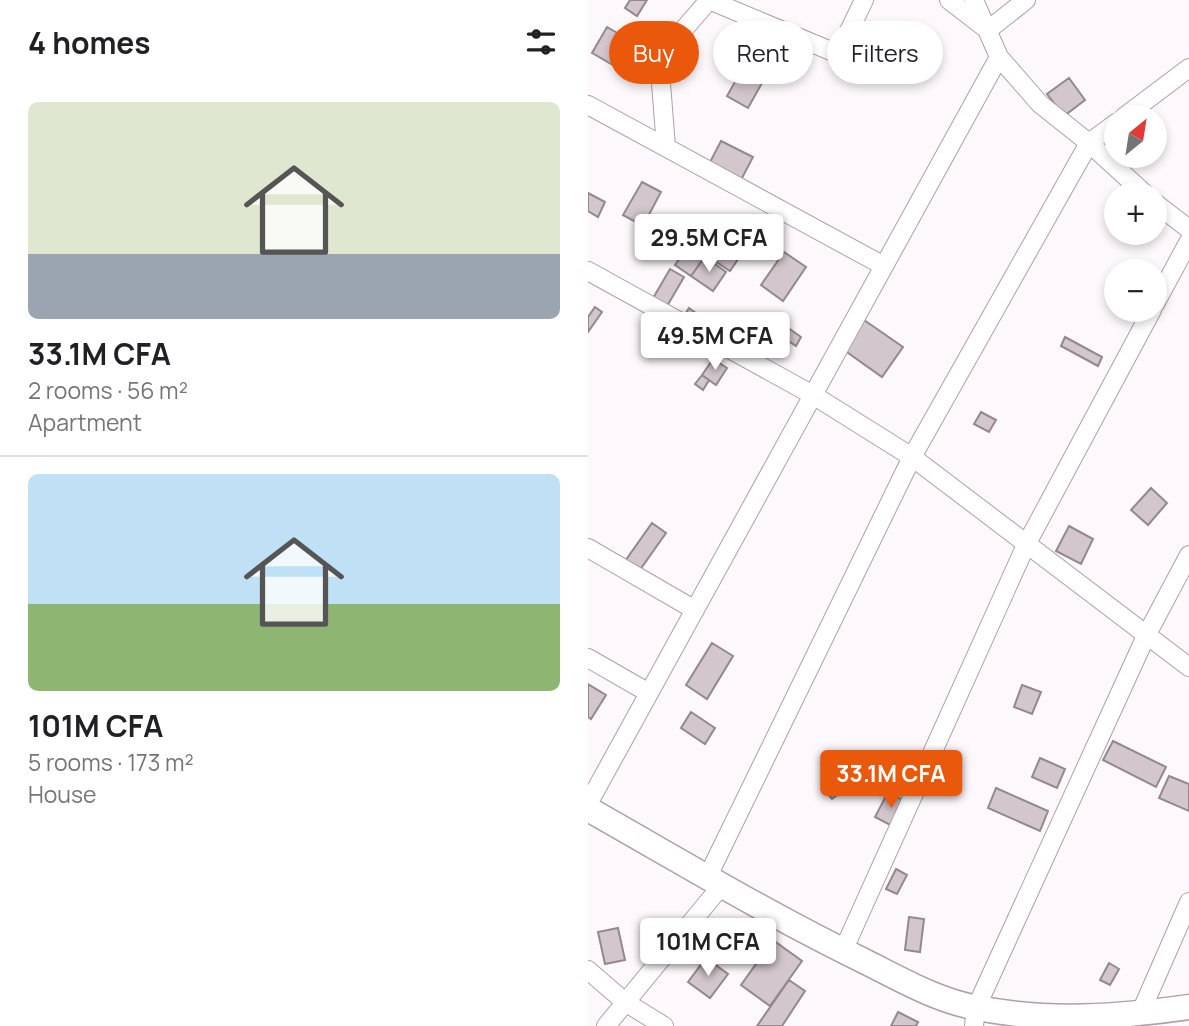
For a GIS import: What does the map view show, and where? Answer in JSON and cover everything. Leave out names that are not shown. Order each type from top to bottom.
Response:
[{"type":"main road","points":[[588,806],[715,881],[843,951],[975,1017],[1006,1013],[1079,1022],[1189,1007]]},
{"type":"street","points":[[666,147],[659,58],[709,0],[838,54],[864,0]]},
{"type":"street","points":[[949,0],[988,30]]},
{"type":"street","points":[[974,0],[999,57],[1040,104],[1132,182]]},
{"type":"street","points":[[988,30],[1026,0]]},
{"type":"street","points":[[588,806],[999,57]]},
{"type":"street","points":[[1140,105],[1189,68]]},
{"type":"street","points":[[588,105],[884,266]]},
{"type":"street","points":[[606,1026],[715,881],[912,457],[1089,143],[1104,132]]},
{"type":"street","points":[[1167,212],[1189,229]]},
{"type":"street","points":[[1167,281],[1189,240]]},
{"type":"street","points":[[588,271],[813,395],[912,457],[1189,667]]},
{"type":"street","points":[[843,951],[1026,545],[1146,322]]},
{"type":"street","points":[[588,548],[695,610]]},
{"type":"street","points":[[975,1017],[1146,636],[1189,555]]},
{"type":"street","points":[[588,657],[649,693]]},
{"type":"street","points":[[1140,1014],[1189,902]]},
{"type":"street","points":[[588,970],[622,1006],[646,1026]]},
{"type":"street","points":[[622,1006],[664,1026]]},
{"type":"building","points":[[630,0],[647,0],[637,16],[625,8]]},
{"type":"building","points":[[607,27],[609,28],[609,63],[592,53]]},
{"type":"building","points":[[1069,78],[1085,100],[1064,116],[1047,94]]},
{"type":"building","points":[[734,84],[761,84],[748,108],[727,96]]},
{"type":"building","points":[[721,141],[753,157],[741,180],[709,164]]},
{"type":"building","points":[[642,182],[661,192],[643,226],[623,215]]},
{"type":"building","points":[[588,193],[605,202],[598,217],[588,211]]},
{"type":"building","points":[[740,217],[758,230],[730,271],[712,259]]},
{"type":"building","points":[[687,248],[703,259],[691,276],[675,265]]},
{"type":"building","points":[[784,252],[806,267],[783,301],[761,285]]},
{"type":"building","points":[[705,257],[726,272],[713,291],[691,276]]},
{"type":"building","points":[[670,269],[684,277],[666,308],[652,300]]},
{"type":"building","points":[[595,307],[602,312],[588,332],[588,317]]},
{"type":"building","points":[[689,308],[700,316],[695,323],[684,316]]},
{"type":"building","points":[[864,320],[903,347],[882,377],[844,350]]},
{"type":"building","points":[[784,325],[801,337],[796,346],[778,334]]},
{"type":"building","points":[[1065,337],[1102,357],[1098,366],[1061,346]]},
{"type":"building","points":[[713,359],[727,368],[716,385],[702,375]]},
{"type":"building","points":[[702,375],[709,380],[703,390],[695,384]]},
{"type":"building","points":[[981,412],[996,420],[989,432],[974,424]]},
{"type":"building","points":[[1151,488],[1167,503],[1148,525],[1131,510]]},
{"type":"building","points":[[652,523],[666,533],[637,574],[623,564]]},
{"type":"building","points":[[1069,526],[1093,539],[1081,564],[1056,551]]},
{"type":"building","points":[[712,643],[733,656],[707,699],[686,685]]},
{"type":"building","points":[[588,684],[606,695],[591,719],[588,717]]},
{"type":"building","points":[[1022,685],[1041,692],[1032,714],[1014,707]]},
{"type":"building","points":[[691,712],[715,728],[705,744],[681,728]]},
{"type":"building","points":[[1113,741],[1166,767],[1156,787],[1103,760]]},
{"type":"building","points":[[871,757],[877,765],[832,799],[826,792]]},
{"type":"building","points":[[1040,758],[1065,769],[1057,788],[1032,777]]},
{"type":"building","points":[[1169,776],[1189,784],[1189,811],[1159,798]]},
{"type":"building","points":[[996,788],[1048,811],[1040,831],[988,808]]},
{"type":"building","points":[[888,792],[906,802],[894,827],[875,817]]},
{"type":"building","points":[[896,869],[907,875],[897,894],[886,889]]},
{"type":"building","points":[[909,917],[924,919],[920,952],[905,950]]},
{"type":"building","points":[[618,928],[625,960],[605,964],[598,932]]},
{"type":"building","points":[[773,940],[802,961],[770,1006],[741,985]]},
{"type":"building","points":[[706,958],[728,974],[710,998],[688,982]]},
{"type":"building","points":[[1109,963],[1119,969],[1110,985],[1100,980]]},
{"type":"building","points":[[789,980],[805,991],[782,1026],[757,1026]]},
{"type":"building","points":[[898,1012],[918,1022],[916,1026],[891,1026]]}]
